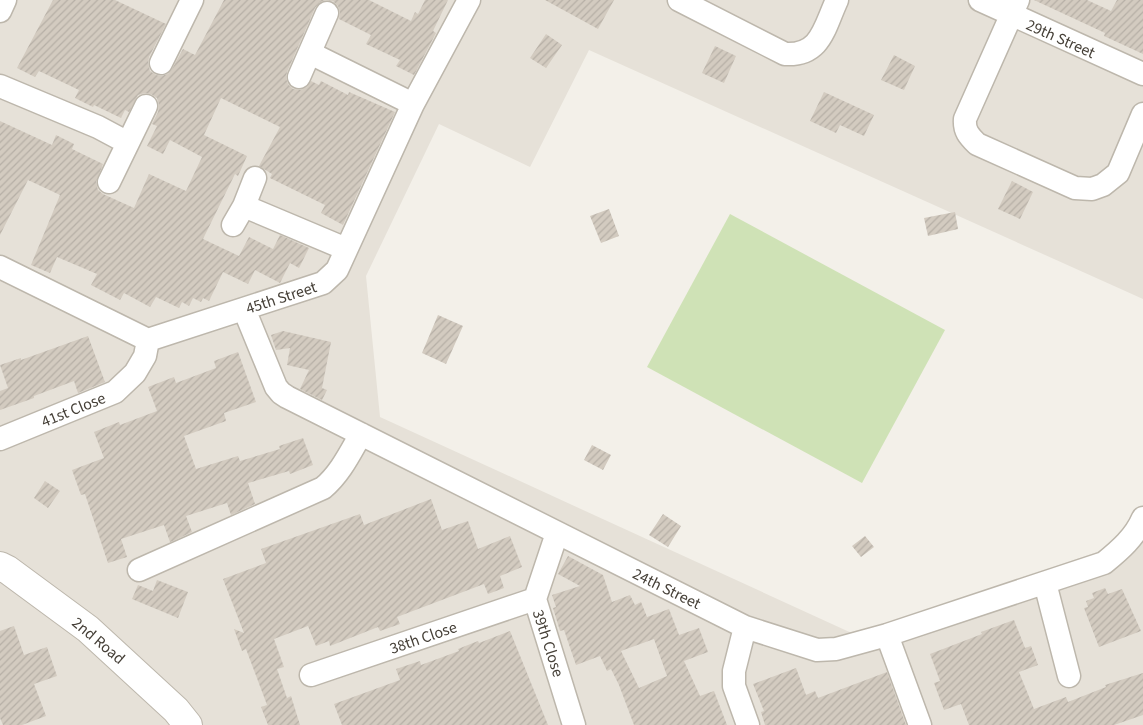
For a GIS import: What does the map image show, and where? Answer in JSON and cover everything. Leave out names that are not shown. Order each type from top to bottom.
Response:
[{"type":"street","points":[[0,11],[5,0]]},
{"type":"street","points":[[161,63],[192,0]]},
{"type":"street","name":"45th Street","points":[[148,340],[323,283],[337,270],[413,104],[469,0]]},
{"type":"street","points":[[679,0],[785,54],[794,55],[803,53],[817,44],[837,0]]},
{"type":"street","name":"29th Street","points":[[980,0],[1014,8],[1143,74]]},
{"type":"street","points":[[1014,8],[965,119],[964,126],[968,136],[977,144],[1075,188],[1092,189],[1104,185],[1118,173],[1143,114]]},
{"type":"street","points":[[299,77],[327,13]]},
{"type":"street","points":[[310,53],[413,104]]},
{"type":"street","points":[[0,86],[98,127],[128,142]]},
{"type":"street","points":[[109,182],[146,106]]},
{"type":"street","points":[[234,225],[255,178]]},
{"type":"street","points":[[244,206],[346,249]]},
{"type":"street","points":[[0,267],[148,340]]},
{"type":"street","name":"24th Street","points":[[244,309],[276,387],[281,393],[745,627],[817,650],[836,649],[888,635],[1104,563],[1120,550],[1138,529],[1143,518]]},
{"type":"street","name":"41st Close","points":[[0,439],[115,392],[135,373],[145,356],[148,340]]},
{"type":"street","points":[[139,570],[323,488],[332,481],[341,469],[361,434]]},
{"type":"street","name":"39th Close","points":[[557,533],[535,599],[574,725]]},
{"type":"street","name":"2nd Road","points":[[0,566],[88,629],[169,703],[188,725]]},
{"type":"street","points":[[1045,583],[1069,676]]},
{"type":"street","name":"38th Close","points":[[311,675],[535,599]]},
{"type":"street","points":[[745,627],[734,671],[734,686],[748,725]]},
{"type":"street","points":[[888,635],[920,725]]},
{"type":"shaded area","points":[[0,0],[1143,0],[1143,299],[589,50],[530,167],[439,124],[366,276],[380,417],[856,635],[1126,542],[1143,505],[1143,725],[0,725]]},
{"type":"green space","points":[[730,214],[945,330],[862,483],[647,367]]},
{"type":"building","points":[[53,0],[115,0],[166,24],[149,57],[148,63],[150,71],[161,76],[168,74],[183,49],[195,55],[224,0],[326,0],[320,2],[315,8],[287,72],[288,84],[293,89],[301,90],[307,87],[311,81],[319,85],[321,81],[348,95],[349,92],[395,112],[343,225],[321,213],[325,205],[270,178],[272,174],[259,166],[280,127],[221,98],[204,135],[247,156],[238,176],[235,174],[203,239],[239,256],[249,237],[273,249],[280,235],[309,248],[299,268],[290,263],[280,283],[255,270],[248,284],[223,272],[209,301],[203,298],[201,302],[193,298],[189,306],[182,302],[179,308],[156,297],[150,307],[124,293],[120,300],[91,285],[97,274],[57,257],[50,273],[31,265],[60,195],[28,180],[0,235],[0,121],[52,145],[56,135],[74,144],[72,149],[103,164],[96,182],[98,190],[134,208],[149,174],[186,191],[202,157],[170,140],[163,154],[147,146],[157,126],[152,124],[159,105],[157,98],[151,94],[138,95],[129,112],[125,110],[121,118],[75,98],[79,90],[39,71],[35,77],[17,68]]},
{"type":"building","points":[[326,0],[369,0],[411,21],[415,12],[418,14],[425,0],[448,0],[433,31],[436,33],[414,75],[396,66],[400,60],[366,44],[371,35],[339,19],[340,12],[338,6],[333,1]]},
{"type":"building","points":[[545,0],[614,0],[598,29]]},
{"type":"building","points":[[1034,0],[1087,0],[1111,11],[1117,0],[1143,0],[1143,54],[1104,36],[1105,33]]},
{"type":"building","points":[[546,34],[562,45],[546,68],[530,58]]},
{"type":"building","points":[[715,46],[736,56],[724,83],[702,73]]},
{"type":"building","points":[[894,55],[915,66],[904,90],[881,80]]},
{"type":"building","points":[[824,92],[874,115],[864,136],[840,125],[836,133],[810,121]]},
{"type":"building","points":[[1012,181],[1033,192],[1020,219],[998,209]]},
{"type":"building","points":[[609,209],[619,236],[601,243],[590,216]]},
{"type":"building","points":[[955,212],[958,229],[928,236],[924,218]]},
{"type":"building","points":[[438,315],[463,326],[446,364],[422,353]]},
{"type":"building","points":[[283,331],[331,342],[322,388],[327,390],[322,400],[300,389],[309,370],[287,365],[290,348],[276,350],[271,335]]},
{"type":"building","points":[[88,336],[105,382],[78,393],[74,381],[0,410],[0,391],[8,388],[0,365],[21,358],[21,360]]},
{"type":"building","points":[[238,352],[256,402],[224,413],[226,421],[184,436],[196,469],[238,456],[240,461],[280,449],[279,446],[303,438],[313,465],[290,474],[289,471],[248,483],[255,504],[231,515],[227,503],[186,516],[192,532],[173,541],[170,542],[164,525],[121,539],[127,557],[108,563],[85,494],[81,495],[72,470],[104,458],[94,432],[119,422],[120,425],[157,411],[148,387],[174,377],[176,383],[216,368],[214,361]]},
{"type":"building","points":[[592,445],[611,455],[603,470],[584,460]]},
{"type":"building","points":[[45,481],[60,491],[48,508],[34,498]]},
{"type":"building","points":[[431,499],[442,530],[468,521],[478,549],[510,536],[522,567],[500,576],[504,588],[488,594],[484,584],[397,617],[400,624],[380,631],[378,627],[330,646],[329,641],[316,646],[308,626],[274,639],[284,667],[277,669],[287,698],[291,696],[300,725],[268,725],[261,707],[267,705],[246,649],[242,651],[234,629],[244,633],[223,579],[266,563],[261,549],[360,514],[364,525]]},
{"type":"building","points":[[663,514],[681,526],[668,547],[649,535]]},
{"type":"building","points":[[865,536],[874,547],[861,557],[852,546]]},
{"type":"building","points":[[568,556],[603,575],[612,602],[630,595],[635,605],[641,602],[647,617],[669,609],[679,635],[699,628],[708,652],[684,661],[700,696],[714,691],[727,725],[634,725],[619,685],[611,669],[607,671],[600,656],[576,665],[564,630],[560,631],[553,608],[556,607],[552,595],[580,586],[558,574]],"holes":[[[654,639],[667,676],[639,688],[621,651]]]},
{"type":"building","points":[[157,580],[188,592],[178,618],[132,599],[138,585],[153,591]]},
{"type":"building","points":[[1105,588],[1108,594],[1122,589],[1141,631],[1099,647],[1084,608],[1088,607],[1086,601],[1094,598],[1092,593]]},
{"type":"building","points":[[1014,620],[1025,648],[1031,646],[1038,665],[1019,672],[1034,709],[1066,697],[1068,702],[1106,687],[1105,685],[1143,673],[1143,715],[1114,725],[969,725],[961,704],[944,710],[934,683],[940,681],[930,654]]},
{"type":"building","points":[[14,626],[24,655],[47,647],[57,676],[34,684],[46,716],[22,725],[3,725],[0,718],[0,631]]},
{"type":"building","points":[[510,631],[548,725],[342,725],[334,704],[400,680],[396,669],[420,661],[421,665],[459,651],[458,649],[478,641],[479,643]]},
{"type":"building","points":[[796,668],[806,695],[815,691],[818,698],[887,672],[906,725],[765,725],[761,712],[764,711],[753,684]]}]
